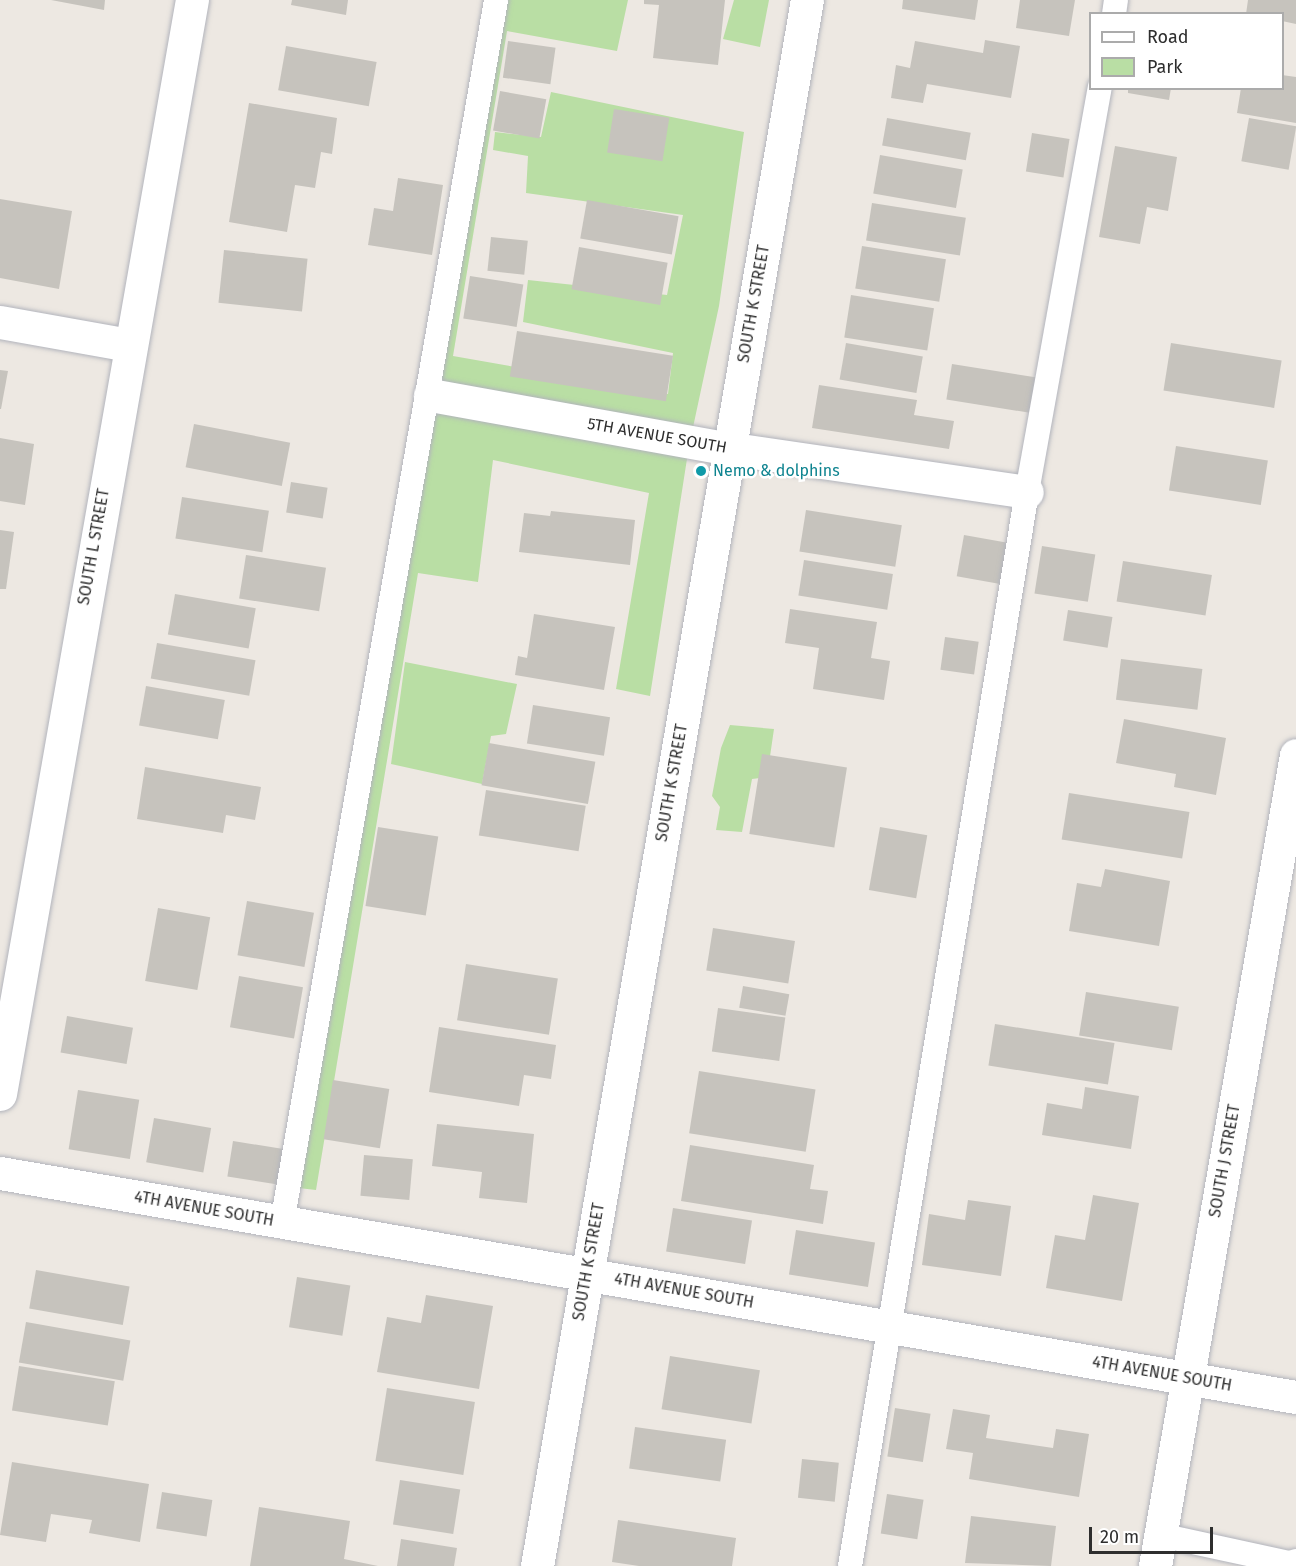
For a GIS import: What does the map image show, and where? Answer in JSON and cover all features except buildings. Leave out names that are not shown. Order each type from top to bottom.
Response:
[{"type":"street","name":"SOUTH L STREET","points":[[0,1094],[129,345],[192,0]]},
{"type":"street","name":"SOUTH K STREET","points":[[537,1566],[807,0]]},
{"type":"street","points":[[0,322],[129,345]]},
{"type":"street","name":"5TH AVENUE SOUTH","points":[[430,394],[729,448],[1027,492]]},
{"type":"street","name":"SOUTH J STREET","points":[[1157,1551],[1296,755]]},
{"type":"street","name":"4TH AVENUE SOUTH","points":[[0,1173],[1296,1397]]},
{"type":"lane","points":[[282,1223],[430,394],[496,0]]},
{"type":"lane","points":[[850,1566],[1027,492],[1100,90]]},
{"type":"lane","points":[[1157,1551],[1290,1563],[1296,1561]]},
{"type":"green space","points":[[485,0],[628,0],[617,51],[507,31],[453,356],[668,394],[673,353],[523,322],[528,280],[667,295],[683,215],[526,193],[528,156],[493,150],[495,132],[541,137],[551,92],[744,132],[719,306],[689,446],[650,696],[616,689],[649,493],[493,460],[478,582],[418,573],[316,1190],[281,1186]]},
{"type":"green space","points":[[734,0],[769,0],[760,47],[723,39]]},
{"type":"green space","points":[[405,662],[517,684],[506,734],[491,736],[482,784],[391,764]]},
{"type":"green space","points":[[730,725],[774,729],[767,777],[752,779],[742,832],[716,830],[720,807],[712,796],[721,748]]},
{"type":"place","name":"Nemo & dolphins","points":[[701,471]]}]
